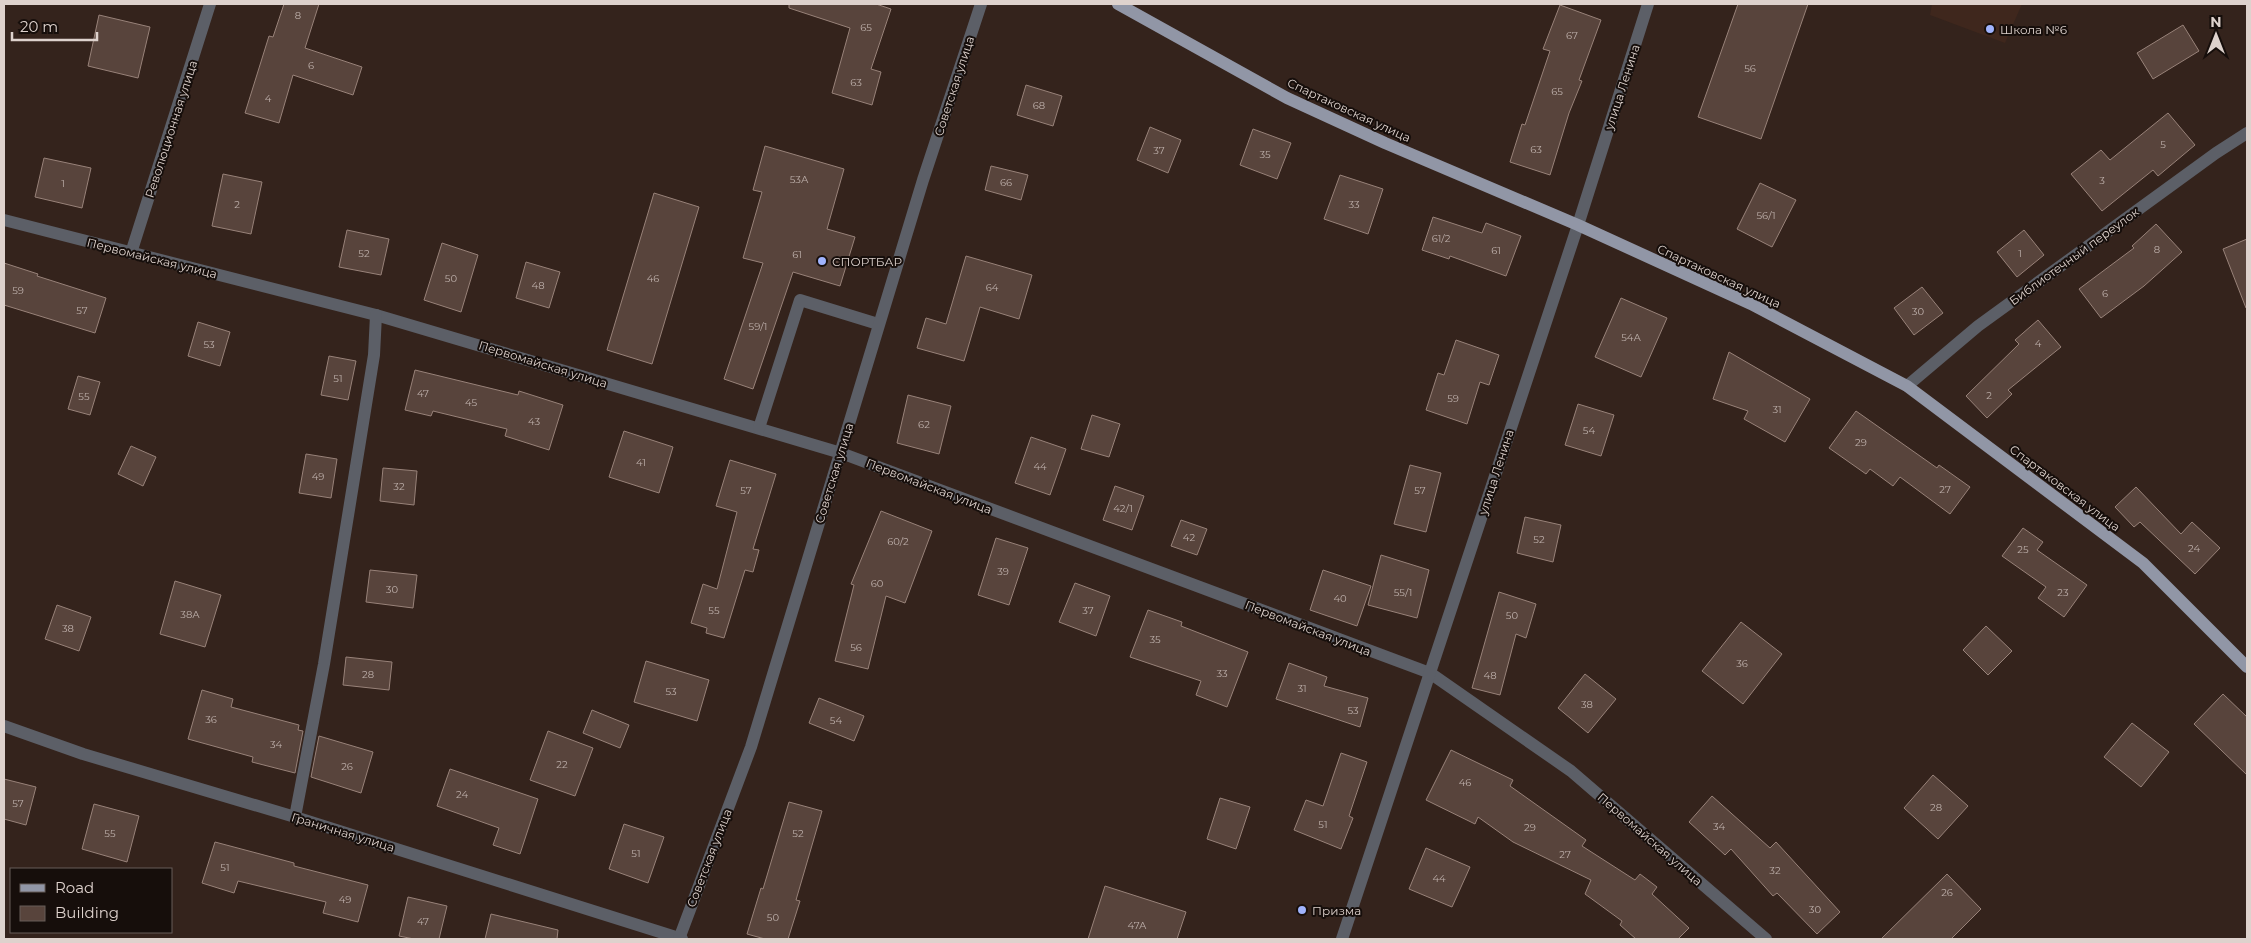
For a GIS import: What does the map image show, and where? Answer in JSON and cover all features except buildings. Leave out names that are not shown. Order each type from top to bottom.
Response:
[{"type":"main road","name":"Спартаковская улица","points":[[1118,4],[1288,98],[1385,143],[1578,226],[1751,304],[1907,386],[2143,563],[2247,668]]},
{"type":"street","name":"Революционная улица","points":[[132,253],[210,4]]},
{"type":"street","name":"Советская улица","points":[[680,939],[751,747],[791,609],[841,453],[878,324],[981,4]]},
{"type":"street","name":"улица Ленина","points":[[1342,939],[1578,226],[1648,4]]},
{"type":"street","name":"Библиотечный переулок","points":[[1907,386],[1978,326],[2216,153],[2247,133]]},
{"type":"street","name":"Первомайская улица","points":[[4,220],[376,315],[841,453],[1430,673],[1571,771],[1766,939]]},
{"type":"street","points":[[759,428],[800,300],[878,324]]},
{"type":"street","points":[[295,817],[324,664],[373,364],[376,315]]},
{"type":"street","name":"Граничная улица","points":[[4,726],[83,754],[295,817],[680,939]]},
{"type":"shaded area","name":"Школа №6","points":[[1932,4],[2022,4],[2005,43],[1930,15]]},
{"type":"place","name":"Школа №6","points":[[1990,29]]},
{"type":"place","name":"СПОРТБАР","points":[[822,261]]},
{"type":"place","name":"Призма","points":[[1302,910]]}]
